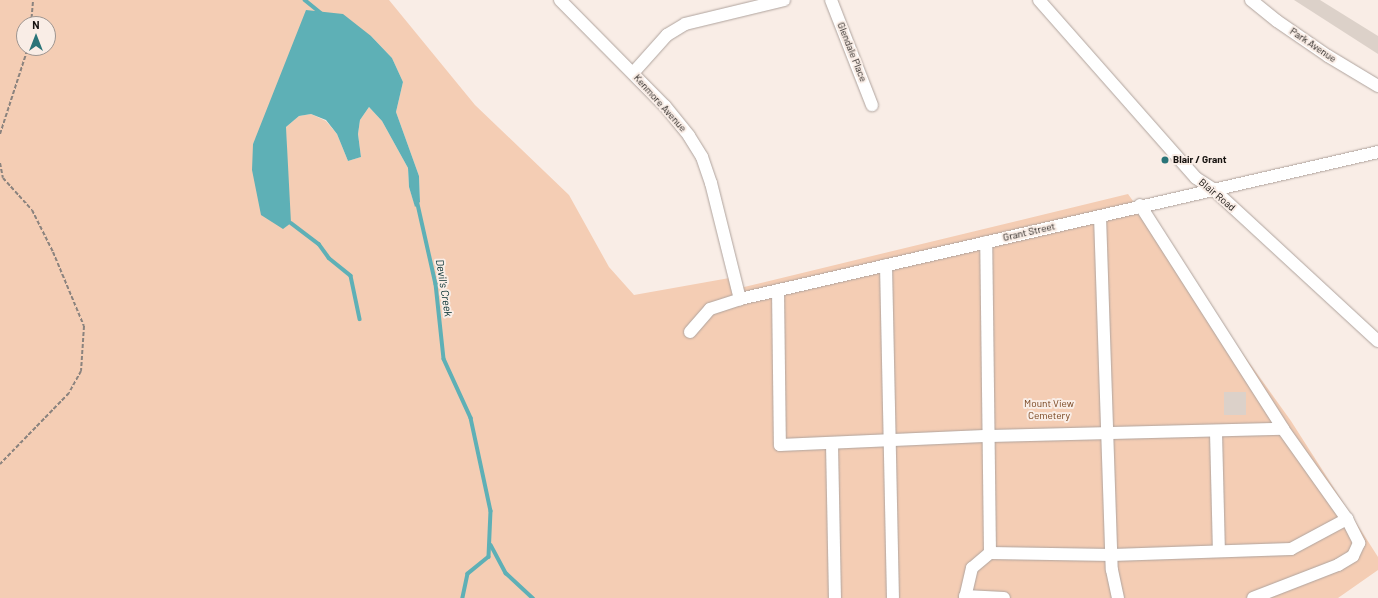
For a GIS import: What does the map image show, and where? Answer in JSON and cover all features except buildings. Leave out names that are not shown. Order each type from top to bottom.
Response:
[{"type":"street","name":"Kenmore Avenue","points":[[560,0],[665,106],[689,136],[702,157],[711,182],[740,299]]},
{"type":"street","points":[[633,73],[667,35],[685,24],[737,5],[784,0]]},
{"type":"street","name":"Glendale Place","points":[[831,0],[872,105]]},
{"type":"street","name":"Blair Road","points":[[1039,0],[1196,178],[1213,189],[1378,341]]},
{"type":"street","name":"Park Avenue","points":[[1251,0],[1283,26],[1378,86]]},
{"type":"street","name":"Grant Street","points":[[690,332],[710,309],[740,299],[1100,216],[1140,205],[1378,152]]},
{"type":"street","points":[[1140,205],[1283,429],[1347,519],[1359,543],[1352,556],[1338,565],[1253,598]]},
{"type":"street","points":[[1100,216],[1112,555],[1118,598]]},
{"type":"street","points":[[986,242],[990,436],[990,553]]},
{"type":"street","points":[[886,265],[893,598]]},
{"type":"street","points":[[778,290],[780,445],[832,444],[990,436],[1216,432],[1283,429]]},
{"type":"street","points":[[1216,432],[1219,551]]},
{"type":"street","points":[[832,444],[835,598]]},
{"type":"street","points":[[1004,598],[965,597],[972,568],[990,553],[1112,555],[1291,549],[1347,519]]},
{"type":"path","points":[[32,16],[33,0]]},
{"type":"path","points":[[0,134],[25,56]]},
{"type":"path","points":[[0,163],[3,178],[32,210],[53,252],[84,326],[81,371],[69,393],[0,464]]},
{"type":"green space","name":"Mount View Cemetery","points":[[0,0],[389,0],[475,105],[569,195],[609,267],[634,295],[735,277],[740,288],[1128,194],[1291,421],[1378,557],[1378,570],[1338,598],[0,598]],"holes":[[[371,36],[392,58],[403,82],[396,112],[419,176],[420,202],[415,206],[409,187],[408,168],[382,121],[369,107],[360,120],[358,134],[361,157],[348,161],[337,134],[326,121],[311,114],[299,116],[286,127],[287,175],[253,144],[263,124]]]},
{"type":"water","points":[[306,10],[343,14],[371,36],[392,58],[403,82],[396,112],[419,176],[420,202],[415,207],[409,187],[408,168],[382,121],[369,107],[360,120],[358,134],[361,157],[348,161],[337,134],[326,120],[311,114],[299,116],[286,127],[291,223],[283,229],[261,215],[252,170],[253,144]]},
{"type":"waterway","name":"Devil's Creek","points":[[305,0],[321,13]]},
{"type":"waterway","name":"Devil's Creek","points":[[417,200],[436,284],[444,359],[471,418],[491,511],[489,557],[468,574],[463,598]]},
{"type":"waterway","points":[[291,223],[319,244],[329,258],[351,276],[360,319]]},
{"type":"waterway","points":[[491,545],[506,573],[533,598]]},
{"type":"place","name":"Blair / Grant","points":[[1165,160]]}]
